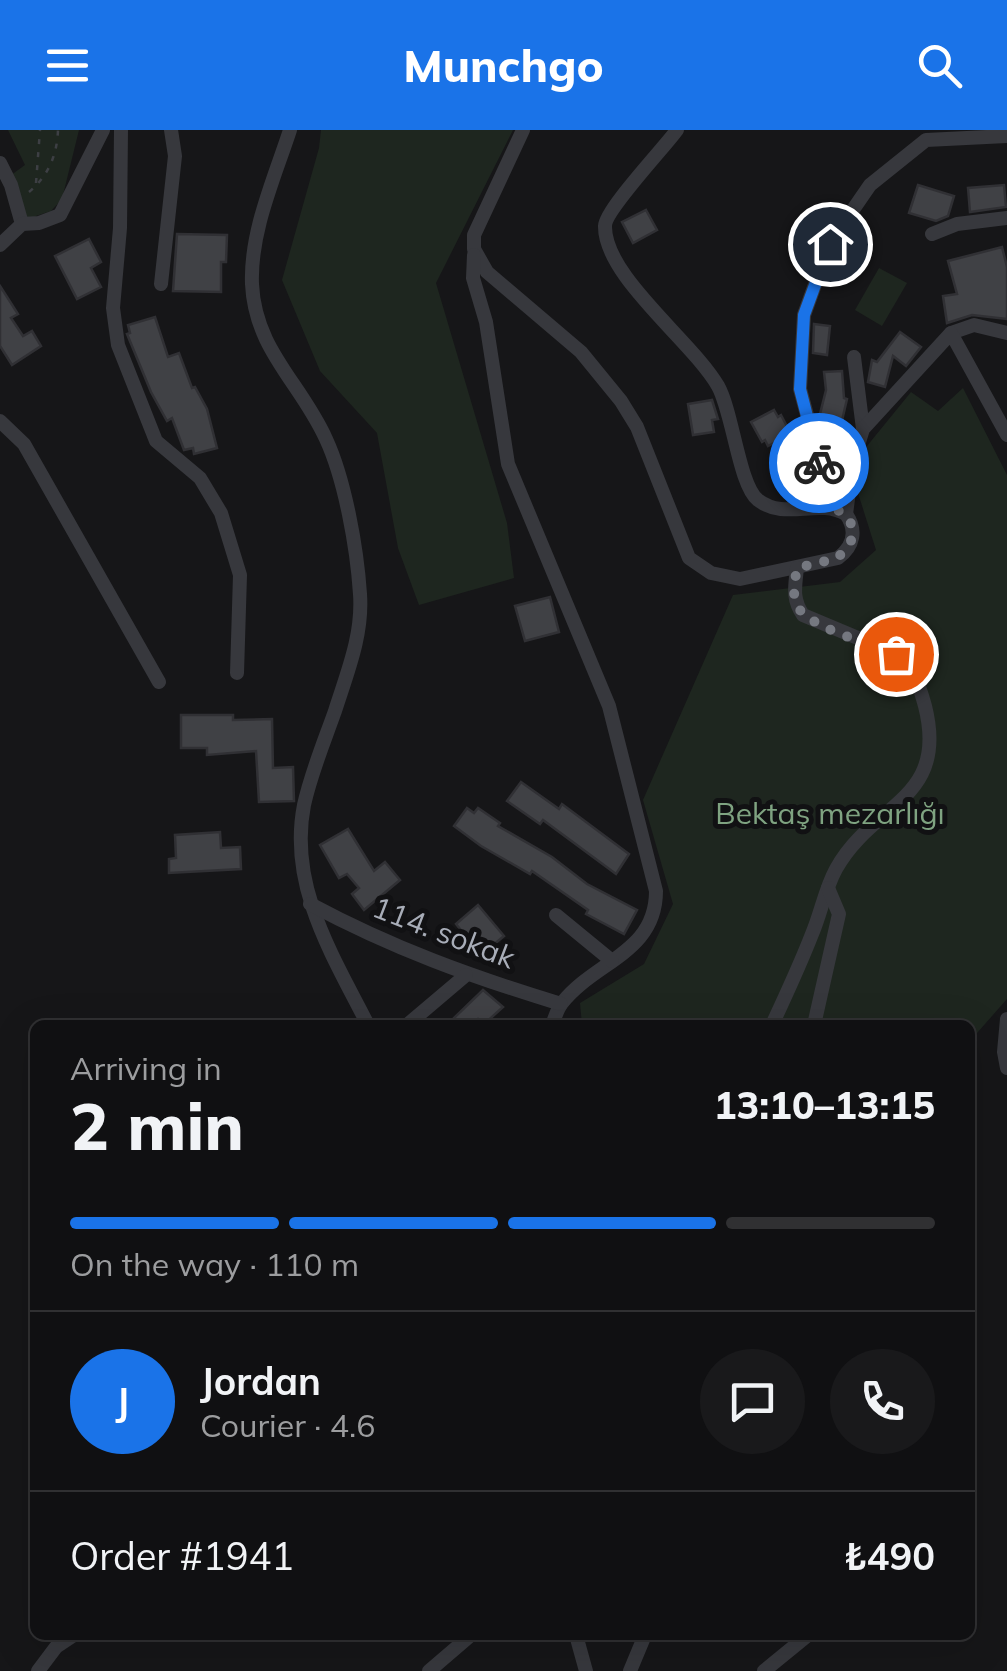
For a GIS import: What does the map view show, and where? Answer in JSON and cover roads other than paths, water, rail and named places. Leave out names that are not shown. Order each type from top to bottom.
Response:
[{"type":"street","points":[[0,245],[22,224],[60,215],[103,130]]},
{"type":"street","points":[[121,130],[120,228],[113,308],[118,345],[156,441],[200,478],[221,513],[240,574],[238,673]]},
{"type":"street","points":[[161,284],[175,156],[171,130]]},
{"type":"street","points":[[290,130],[254,249],[252,284],[266,344],[325,437],[344,498],[360,592],[356,642],[305,802],[300,846],[310,904],[366,1020]]},
{"type":"street","points":[[523,130],[474,235],[473,278],[486,322],[508,464],[608,706],[656,890],[656,912],[646,933],[561,1004],[554,1020]]},
{"type":"street","points":[[678,130],[611,207],[604,228],[611,254],[719,388],[728,407],[749,491],[780,510],[839,511]]},
{"type":"street","points":[[474,249],[486,272],[581,352],[622,402],[637,427],[689,558],[710,573],[740,579],[797,568],[844,553],[853,538],[853,528],[839,511],[800,389],[804,315],[830,244],[870,184],[926,140],[1007,136]]},
{"type":"street","points":[[0,163],[22,224]]},
{"type":"street","points":[[932,234],[957,224],[1007,218]]},
{"type":"street","points":[[863,429],[951,333],[974,324],[1007,333]]},
{"type":"street","points":[[951,333],[1007,436]]},
{"type":"street","points":[[839,511],[863,429],[854,357]]},
{"type":"street","points":[[0,421],[24,444],[159,682]]},
{"type":"street","points":[[774,1020],[836,869],[850,848],[915,789],[926,762],[931,730],[918,678],[908,664],[896,654],[803,615],[794,592],[797,568]]},
{"type":"street","points":[[815,1020],[839,914],[828,888]]},
{"type":"street","name":"114. sokak","points":[[310,904],[371,937],[466,975],[561,1004]]},
{"type":"street","points":[[556,915],[612,961]]},
{"type":"street","points":[[413,1020],[466,975]]},
{"type":"street","points":[[1007,1019],[1007,1068]]},
{"type":"street","points":[[38,1671],[67,1640]]},
{"type":"street","points":[[429,1671],[465,1640]]},
{"type":"street","points":[[577,1640],[586,1671]]},
{"type":"street","points":[[630,1671],[643,1640]]},
{"type":"street","points":[[764,1671],[802,1640]]},
{"type":"park label","name":"Bektaş mezarlığı","points":[[830,813]]}]
